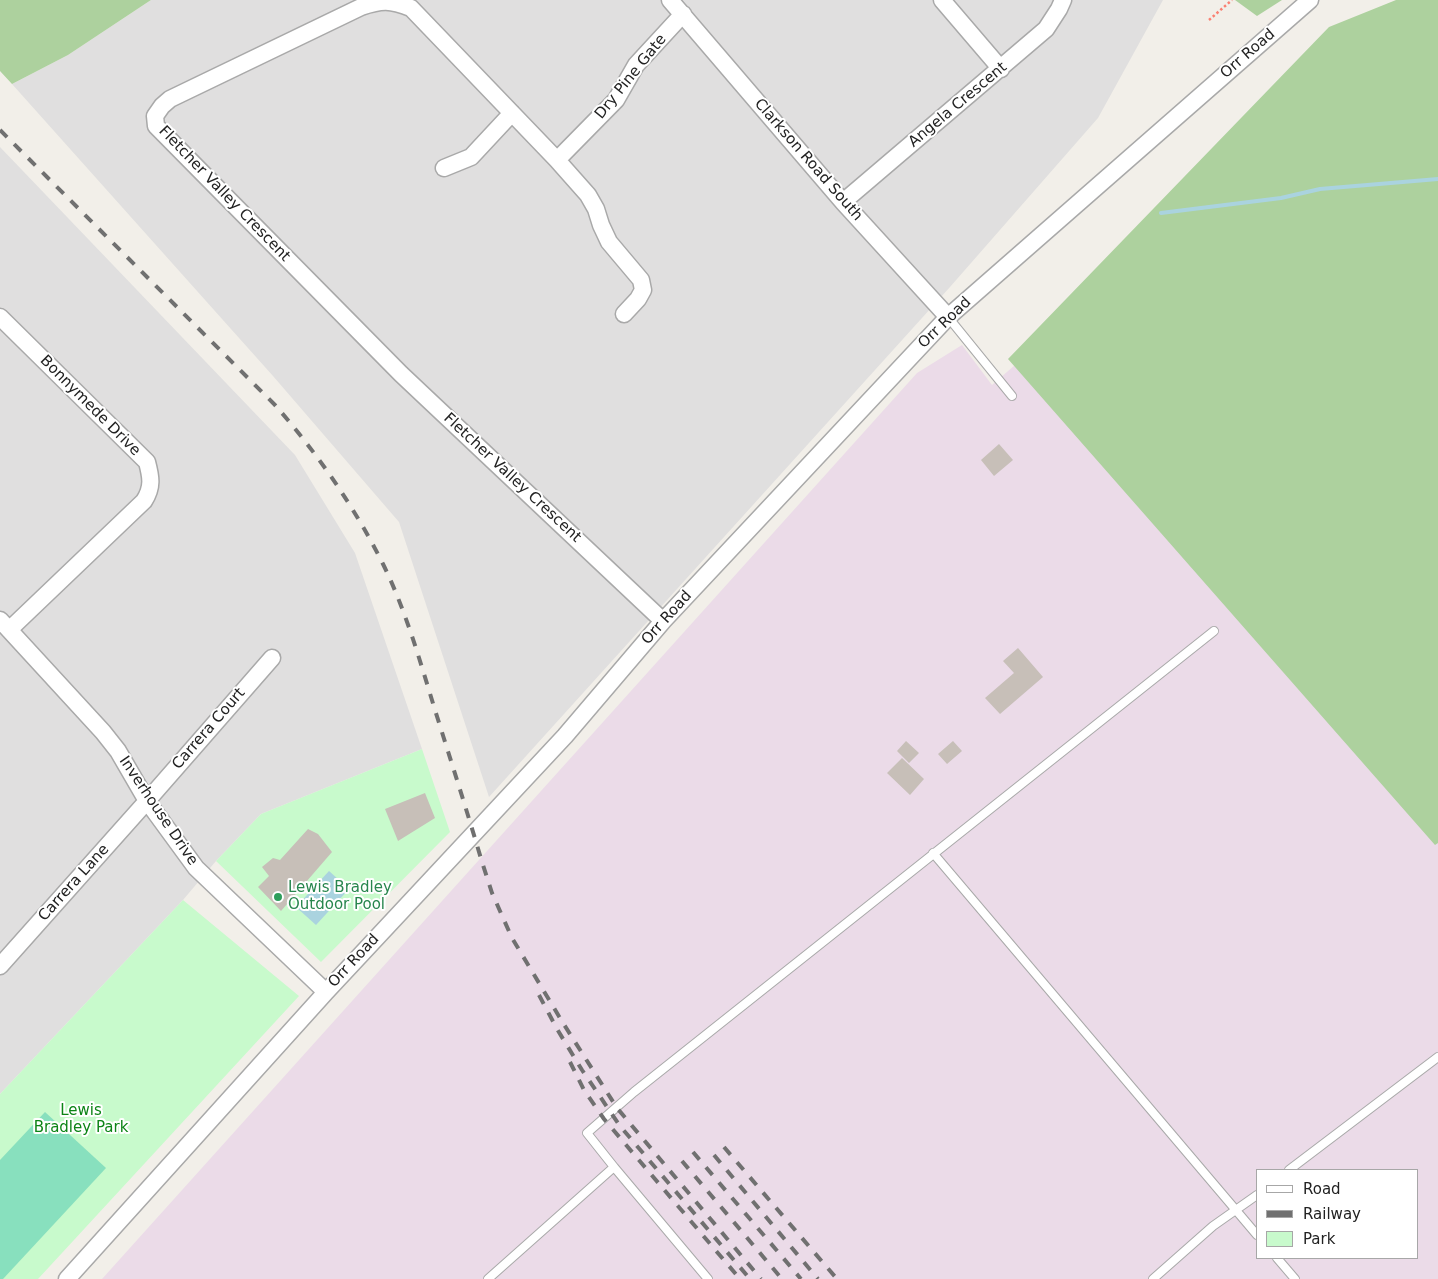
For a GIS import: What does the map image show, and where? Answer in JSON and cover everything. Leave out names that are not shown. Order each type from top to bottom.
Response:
[{"type":"street","name":"Clarkson Road South","points":[[670,0],[843,202],[948,317]]},
{"type":"street","points":[[942,0],[1001,69]]},
{"type":"street","name":"Angela Crescent","points":[[843,202],[1046,29],[1063,0]]},
{"type":"street","name":"Orr Road","points":[[67,1279],[326,992],[565,736],[663,621],[948,317],[1310,0]]},
{"type":"street","name":"Fletcher Valley Crescent","points":[[624,314],[638,299],[643,290],[642,280],[609,242],[596,209],[588,195],[557,160],[411,8],[397,3],[380,1],[362,7],[170,99],[155,116],[156,126],[401,374],[663,621]]},
{"type":"street","name":"Dry Pine Gate","points":[[557,160],[616,100],[636,65],[683,14]]},
{"type":"street","points":[[444,168],[471,157],[512,113]]},
{"type":"street","name":"Bonnymede Drive","points":[[0,317],[147,462],[151,476],[150,492],[144,501],[5,625]]},
{"type":"street","name":"Inverhouse Drive","points":[[5,625],[104,732],[118,751],[147,801],[196,868],[326,992]]},
{"type":"street","name":"Carrera Court","points":[[147,801],[272,658]]},
{"type":"street","name":"Carrera Lane","points":[[0,966],[147,801]]},
{"type":"lane","points":[[948,317],[1012,396]]},
{"type":"lane","points":[[708,1279],[587,1134],[634,1092],[1214,631]]},
{"type":"lane","points":[[934,854],[1256,1234]]},
{"type":"lane","points":[[1290,1169],[1438,1057]]},
{"type":"lane","points":[[488,1279],[614,1168]]},
{"type":"lane","points":[[1153,1279],[1213,1226],[1256,1196]]},
{"type":"lane","points":[[1278,1259],[1295,1279]]},
{"type":"path","points":[[1210,20],[1232,0]]},
{"type":"shaded area","points":[[151,0],[1163,0],[1098,118],[950,287],[489,797],[399,522],[273,376],[12,84],[68,55]]},
{"type":"shaded area","points":[[0,147],[295,455],[355,553],[422,749],[261,814],[216,861],[183,900],[0,1094]]},
{"type":"shaded area","points":[[1438,183],[1438,1279],[102,1279],[917,373],[962,345],[992,385],[1116,277]]},
{"type":"green space","points":[[0,0],[151,0],[68,55],[12,84],[0,71]]},
{"type":"green space","points":[[1235,0],[1282,0],[1257,16]]},
{"type":"green space","points":[[1396,0],[1438,0],[1438,843],[1435,845],[1008,359],[1329,27]]},
{"type":"green space","points":[[422,749],[450,832],[321,962],[216,861],[261,814]]},
{"type":"green space","name":"Lewis Bradley Park","points":[[183,900],[299,996],[38,1279],[0,1279],[0,1094]]},
{"type":"green space","points":[[45,1112],[106,1168],[3,1279],[0,1279],[0,1160]]},
{"type":"water","points":[[329,871],[349,889],[316,925],[296,907]]},
{"type":"building","points":[[999,444],[1013,460],[994,476],[981,460]]},
{"type":"building","points":[[1018,648],[1043,677],[1000,714],[985,698],[1014,673],[1003,661]]},
{"type":"building","points":[[906,741],[919,753],[909,763],[897,751]]},
{"type":"building","points":[[953,741],[962,751],[947,764],[938,754]]},
{"type":"building","points":[[902,758],[924,779],[910,795],[887,773]]},
{"type":"building","points":[[425,793],[435,818],[398,841],[385,809]]},
{"type":"building","points":[[308,829],[318,834],[332,852],[281,911],[258,887],[269,876],[262,867],[273,858],[280,860]]},
{"type":"waterway","points":[[1161,213],[1281,198],[1320,189],[1438,179]]},
{"type":"railway","points":[[0,130],[275,405],[306,442],[334,481],[372,542],[399,600],[492,893],[512,938],[617,1108],[761,1279]]},
{"type":"railway","points":[[539,995],[582,1070],[620,1126],[750,1279]]},
{"type":"railway","points":[[570,1062],[584,1090],[604,1119],[740,1279]]},
{"type":"railway","points":[[724,1147],[837,1279]]},
{"type":"railway","points":[[693,1152],[801,1279]]},
{"type":"railway","points":[[714,1155],[818,1279]]},
{"type":"railway","points":[[682,1161],[782,1279]]},
{"type":"place","name":"Lewis Bradley Outdoor Pool","points":[[278,897]]}]
